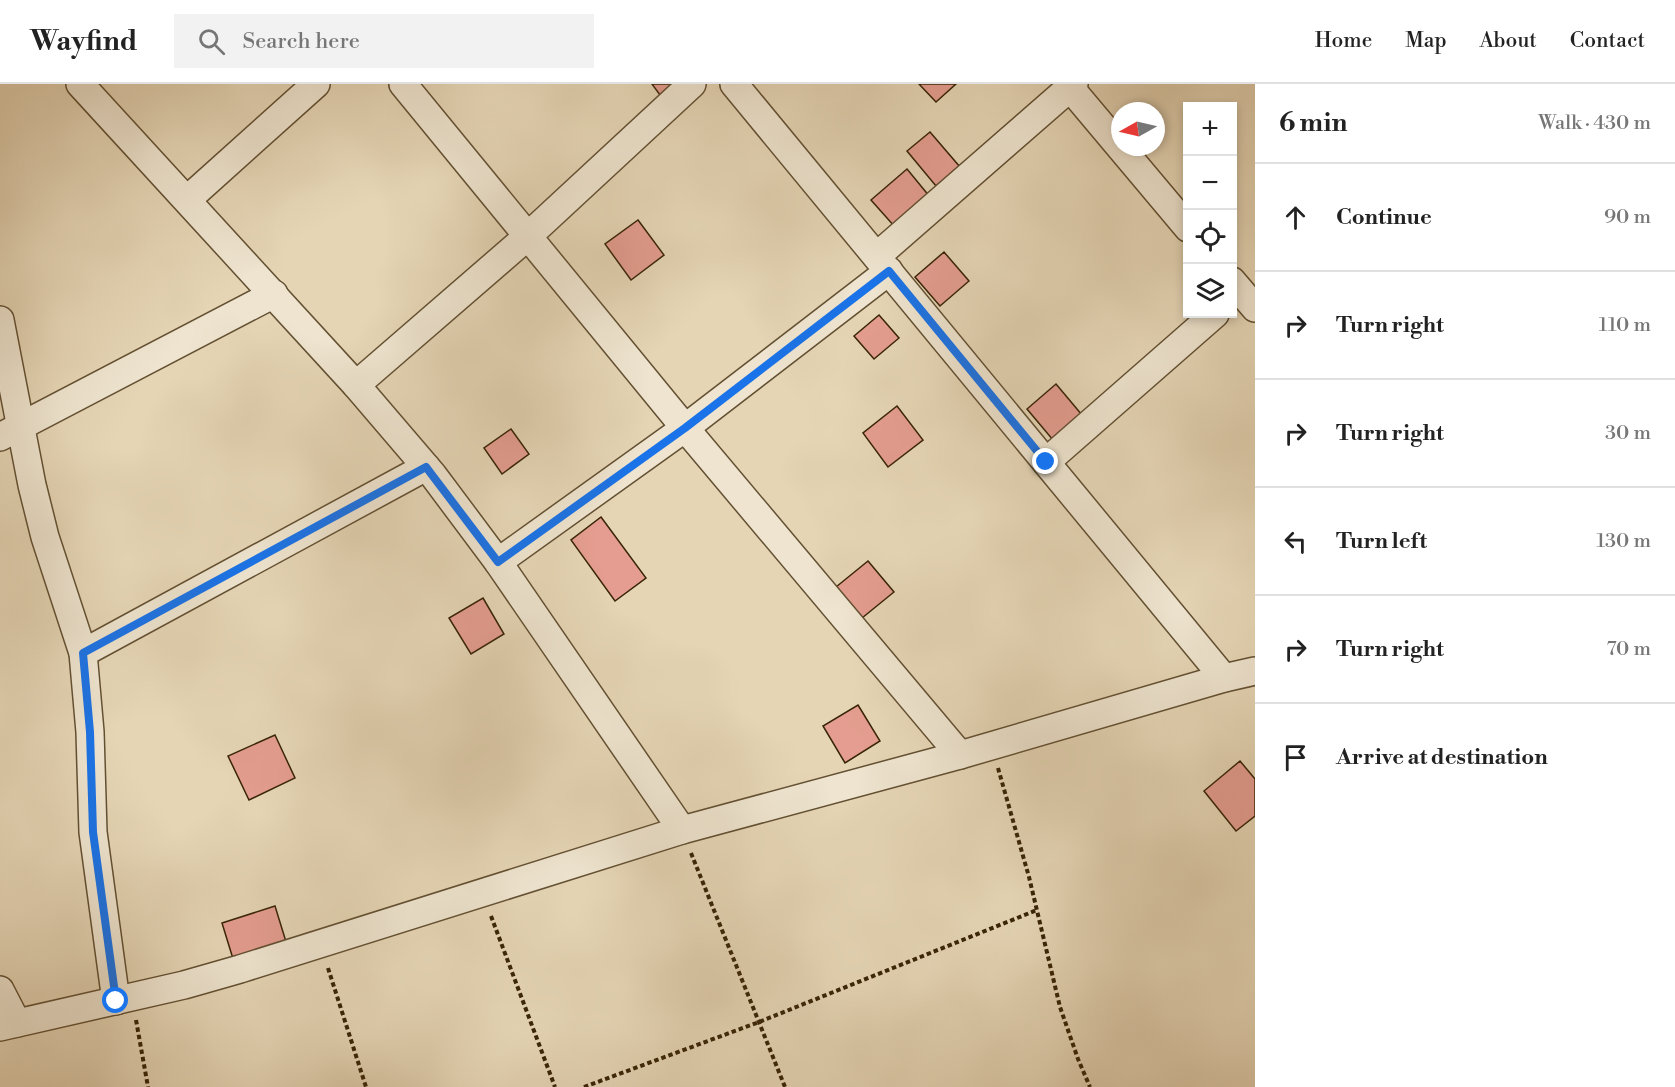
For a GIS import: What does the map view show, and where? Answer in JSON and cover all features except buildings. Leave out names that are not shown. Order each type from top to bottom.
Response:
[{"type":"street","points":[[80,84],[274,294],[426,467],[498,562],[682,830]]},
{"type":"street","points":[[188,199],[316,84]]},
{"type":"street","points":[[403,84],[685,428],[960,755]]},
{"type":"street","points":[[356,385],[528,236],[692,84]]},
{"type":"street","points":[[734,84],[1224,678]]},
{"type":"street","points":[[498,562],[685,428],[883,264],[1070,85],[1183,222]]},
{"type":"street","points":[[10,431],[274,294]]},
{"type":"street","points":[[1046,462],[1210,318]]},
{"type":"street","points":[[0,320],[10,431],[32,486],[45,537],[83,653],[90,732],[93,832],[124,999]]},
{"type":"street","points":[[83,653],[426,467]]},
{"type":"street","points":[[0,990],[8,1025],[124,999],[240,969],[320,945],[682,830],[960,755],[1255,671]]},
{"type":"path","points":[[992,746],[1037,910],[1060,1007],[1090,1087]]},
{"type":"path","points":[[682,830],[785,1087]]},
{"type":"path","points":[[482,893],[555,1087]]},
{"type":"path","points":[[584,1087],[759,1022],[1037,910]]},
{"type":"path","points":[[320,945],[366,1087]]},
{"type":"path","points":[[124,999],[148,1087]]},
{"type":"route","points":[[116,1001],[93,832],[90,732],[83,653],[426,467],[498,562],[685,428],[889,271],[1046,462]]}]
